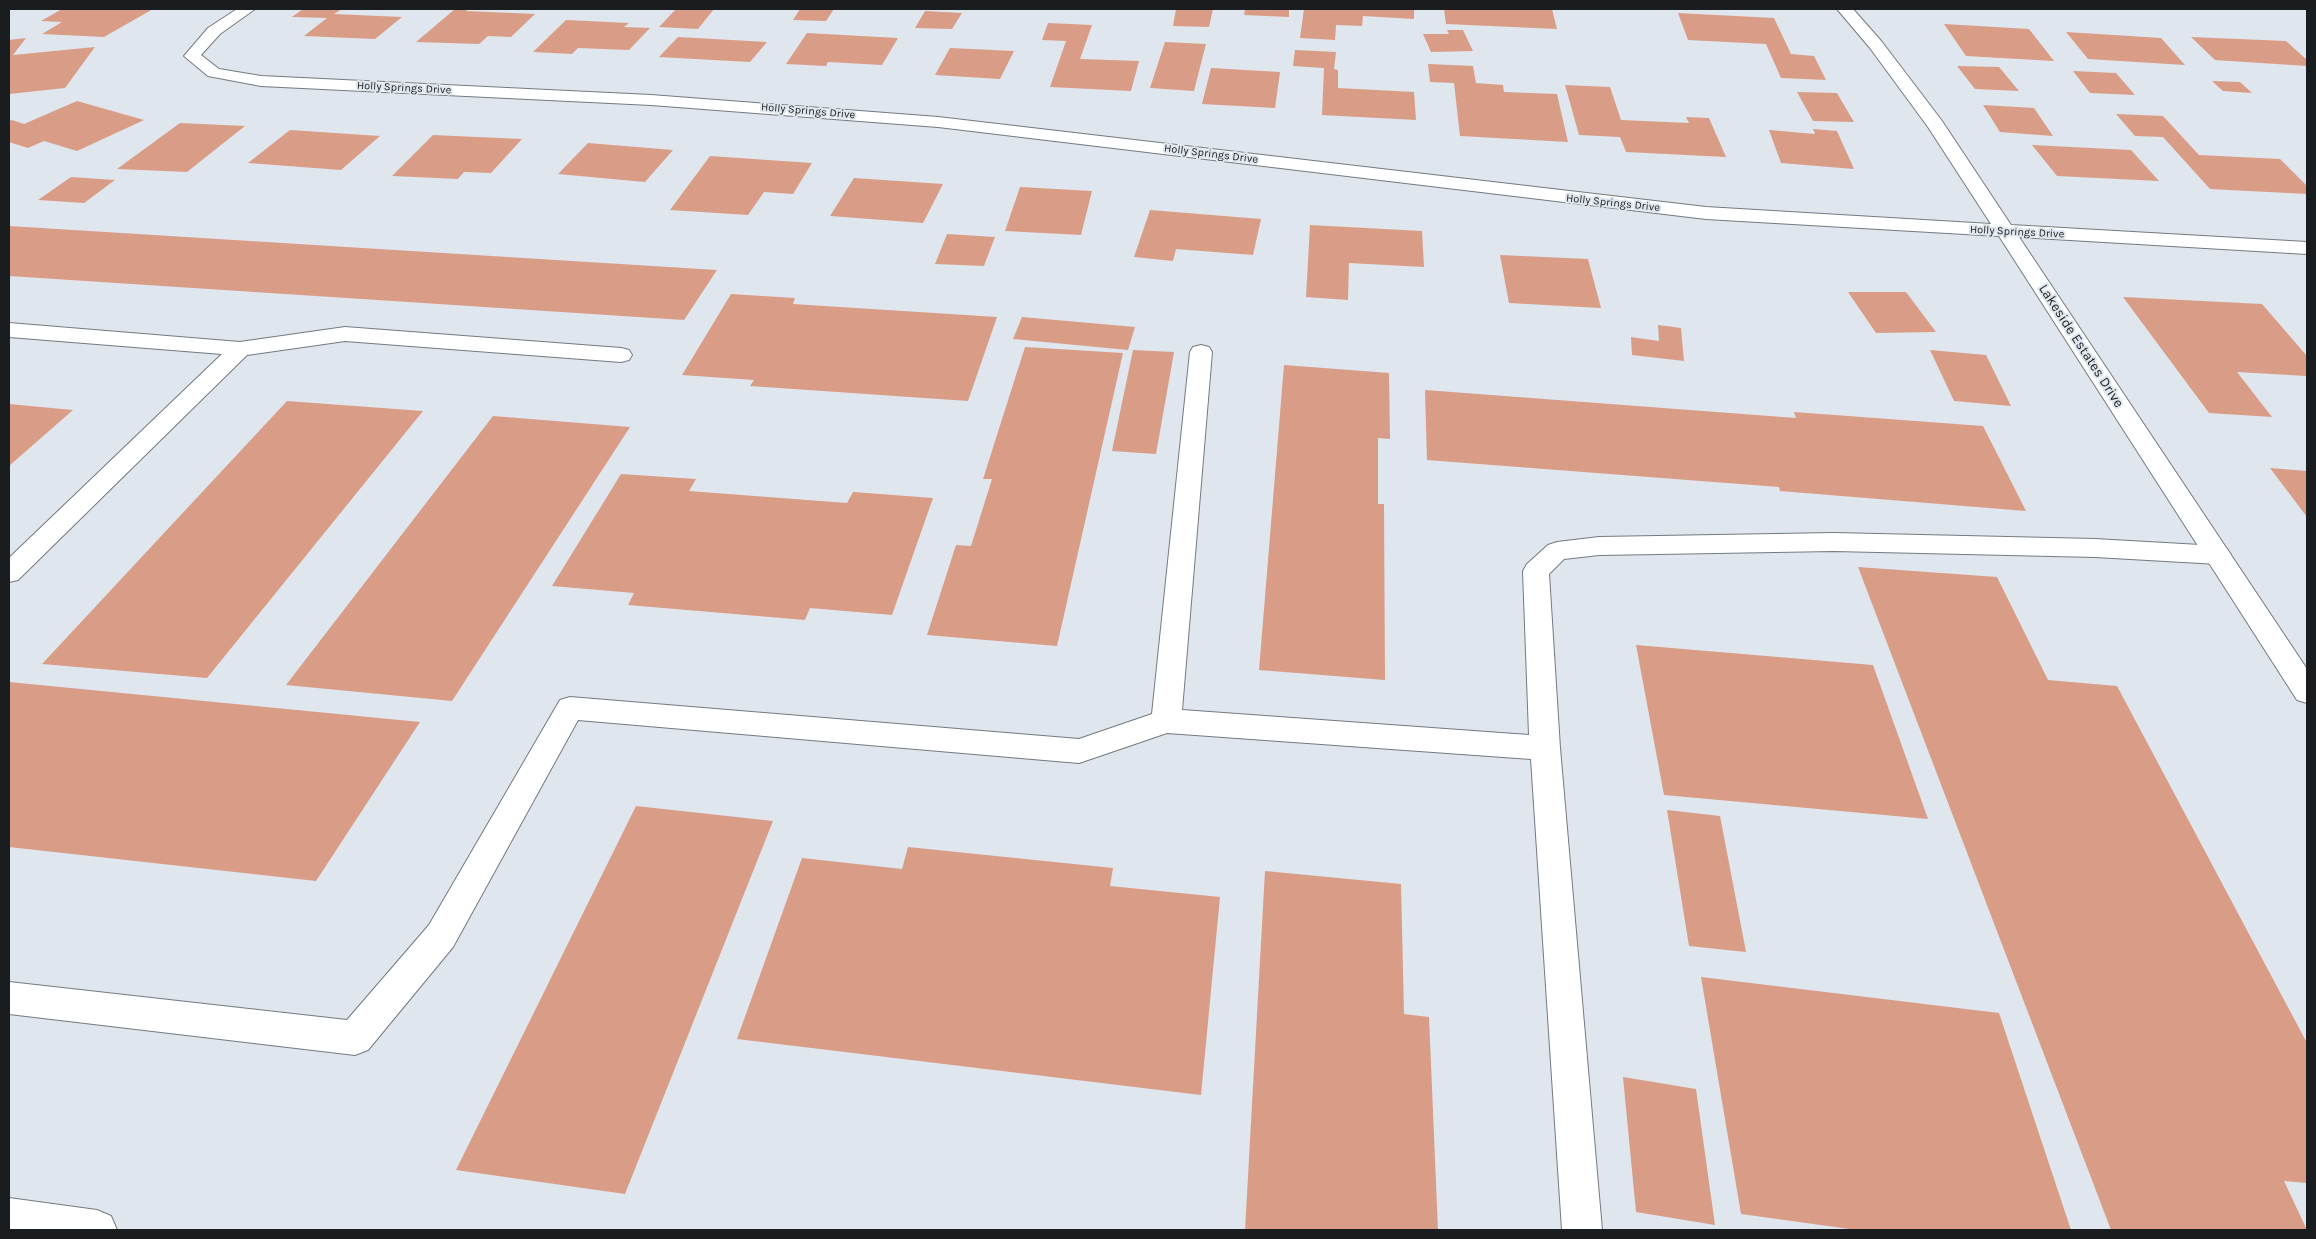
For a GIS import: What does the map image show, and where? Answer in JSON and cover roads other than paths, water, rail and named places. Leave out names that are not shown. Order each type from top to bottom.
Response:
[{"type":"street","name":"Holly Springs Drive","points":[[247,9],[214,32],[192,56],[214,73],[261,81],[651,100],[938,122],[1706,213],[2307,248]]},
{"type":"street","name":"Lakeside Estates Drive","points":[[1845,9],[1876,45],[1936,125],[2307,692]]},
{"type":"street","points":[[9,330],[240,349],[345,334],[621,355]]},
{"type":"street","points":[[9,573],[240,349]]},
{"type":"street","points":[[1166,721],[1201,352]]},
{"type":"street","points":[[1582,1230],[1546,748],[1536,571],[1557,551],[1599,546],[1834,542],[2095,548],[2218,555]]},
{"type":"street","points":[[9,998],[354,1038],[441,936],[570,708],[1078,751],[1166,721],[1546,748]]},
{"type":"street","points":[[9,1218],[97,1230]]}]
